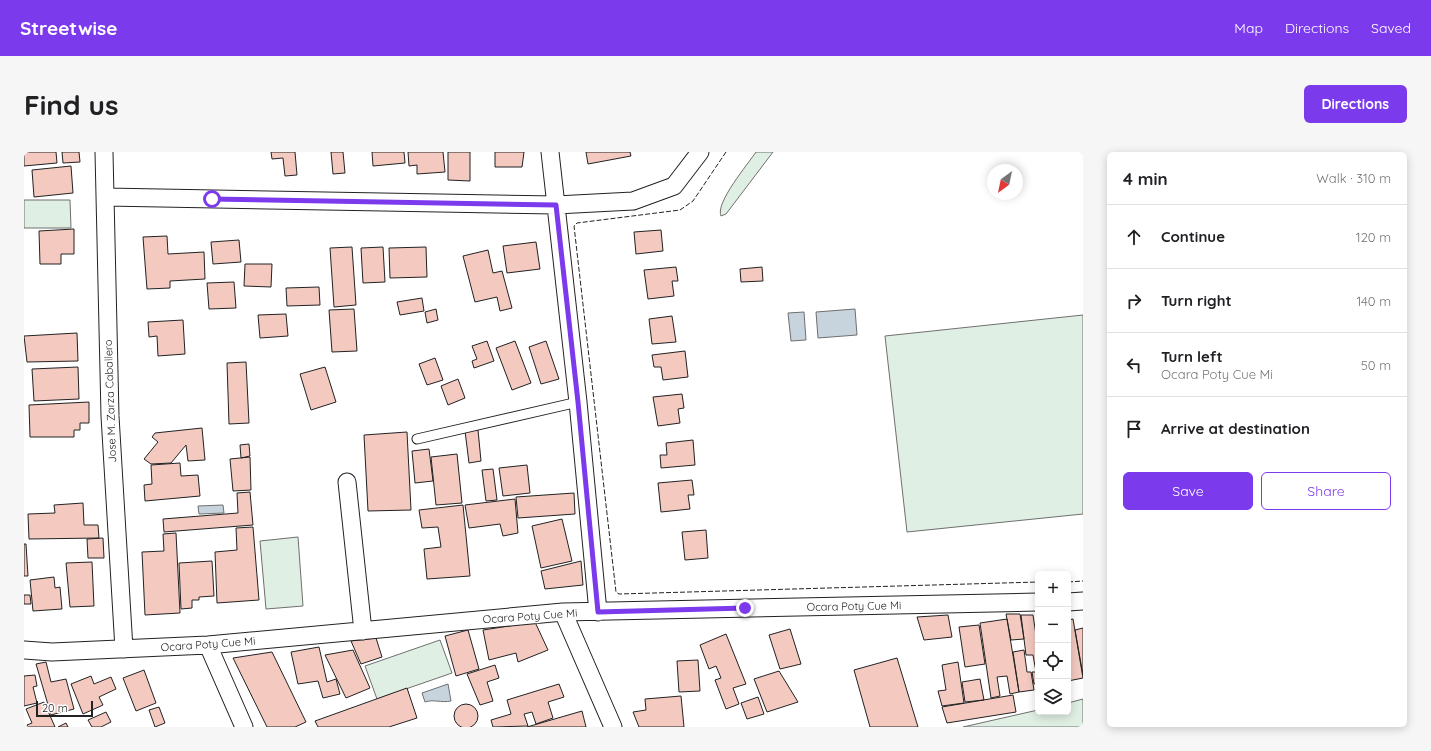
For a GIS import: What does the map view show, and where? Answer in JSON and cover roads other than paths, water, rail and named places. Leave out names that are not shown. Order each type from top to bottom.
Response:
[{"type":"street","name":"Jose M. Zarza Caballero","points":[[104,152],[110,424],[124,650]]},
{"type":"street","points":[[550,152],[578,402],[598,612]]},
{"type":"street","points":[[106,197],[556,205],[632,201],[654,195],[674,186],[700,152]]},
{"type":"street","points":[[347,482],[363,631]]},
{"type":"street","points":[[1071,602],[1083,601]]},
{"type":"street","name":"Ocara Poty Cue Mi","points":[[24,650],[52,652],[124,650],[208,645],[563,612],[1035,602]]},
{"type":"street","points":[[563,612],[613,727]]},
{"type":"street","points":[[208,645],[244,727]]},
{"type":"lane","points":[[417,439],[578,402]]}]
